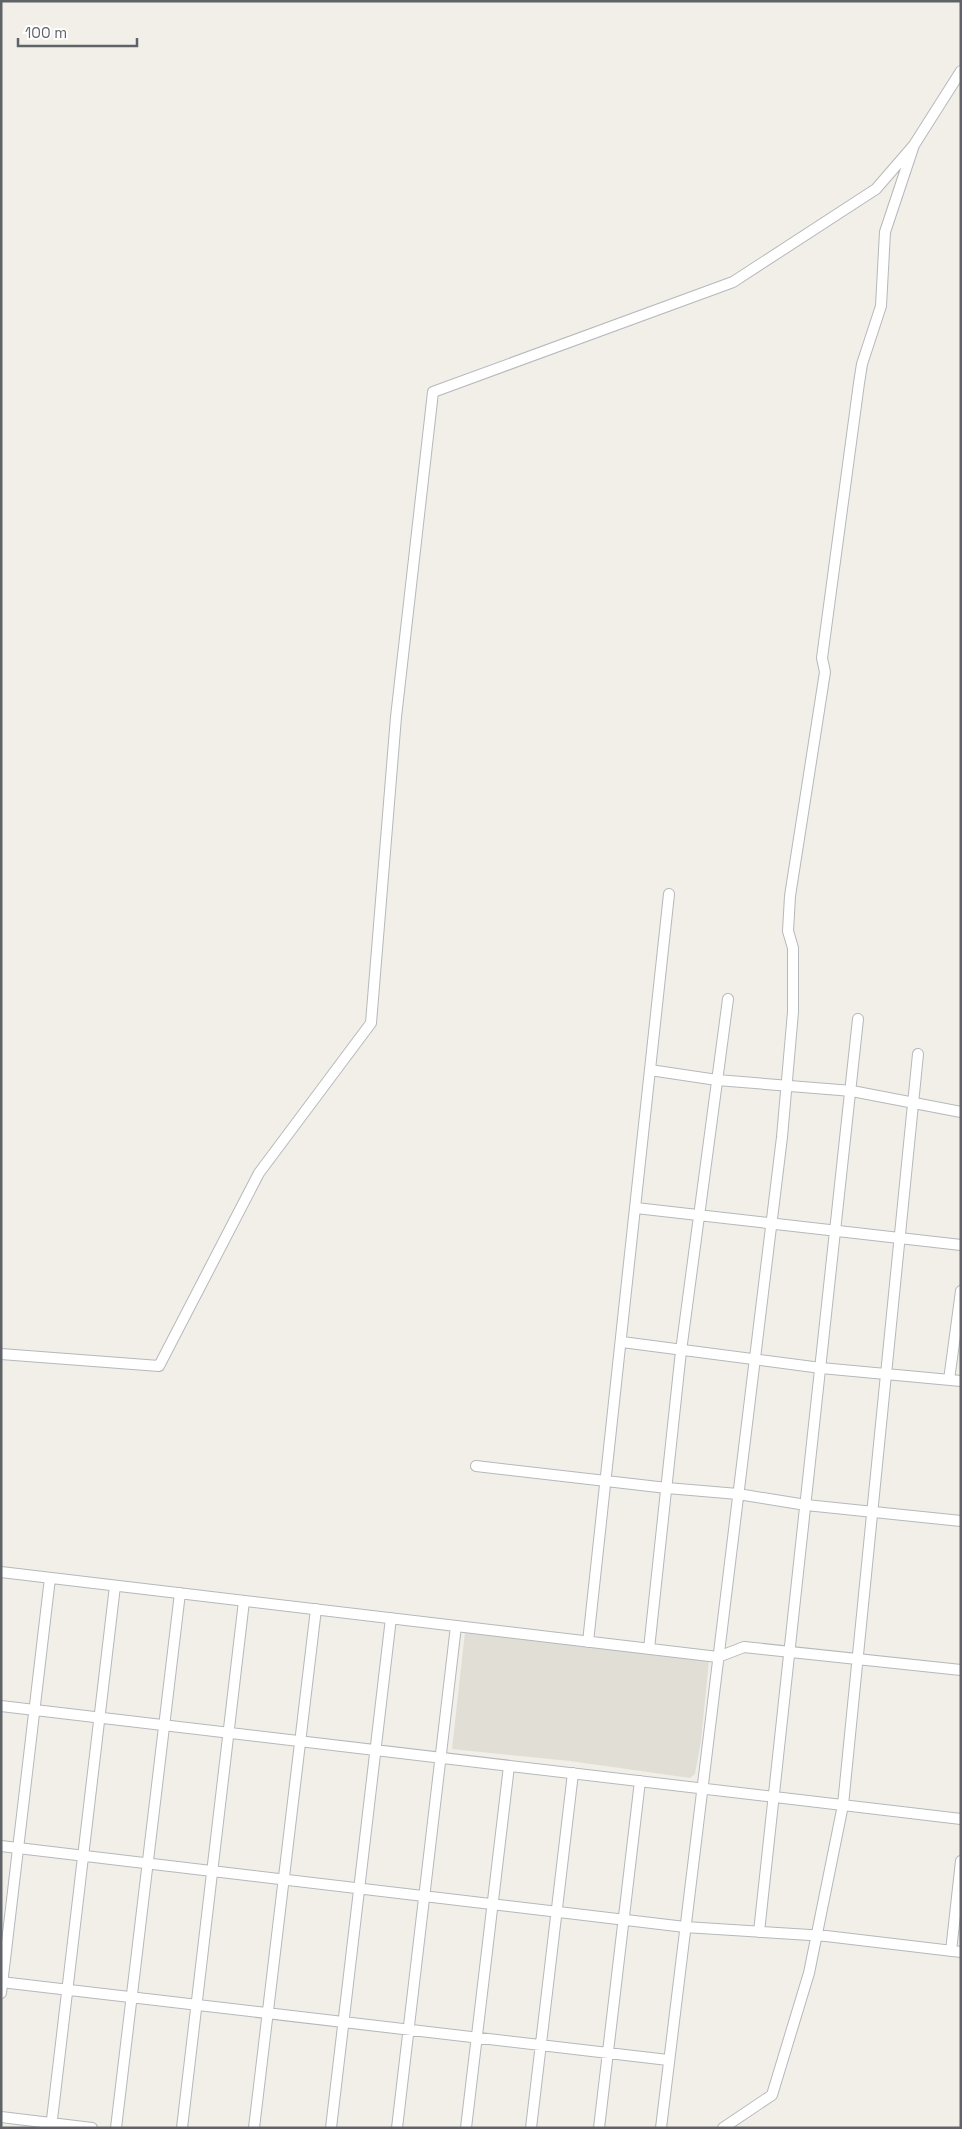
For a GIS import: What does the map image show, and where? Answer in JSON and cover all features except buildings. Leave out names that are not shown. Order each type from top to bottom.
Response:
[{"type":"street","points":[[1,1354],[159,1366],[259,1173],[371,1023],[396,717],[433,392],[733,282],[876,188],[914,145],[961,71]]},
{"type":"street","points":[[661,2128],[755,1359],[786,1087],[793,1012],[793,948],[788,931],[790,896],[825,672],[822,658],[862,364],[881,306],[885,232],[914,145]]},
{"type":"street","points":[[588,1642],[607,1481],[669,894]]},
{"type":"street","points":[[650,1649],[682,1351],[728,999]]},
{"type":"street","points":[[759,1932],[852,1092],[858,1019]]},
{"type":"street","points":[[723,2128],[772,2095],[809,1973],[843,1805],[856,1659],[874,1512],[918,1054]]},
{"type":"street","points":[[650,1070],[717,1080],[852,1092],[961,1112]]},
{"type":"street","points":[[636,1208],[699,1217],[961,1245]]},
{"type":"street","points":[[949,1380],[961,1291]]},
{"type":"street","points":[[622,1342],[821,1368],[961,1381]]},
{"type":"street","points":[[476,1466],[667,1488],[738,1494],[806,1505],[961,1521]]},
{"type":"street","points":[[1,1572],[718,1657],[744,1647],[961,1670]]},
{"type":"street","points":[[1,1993],[50,1578]]},
{"type":"street","points":[[51,2125],[115,1586]]},
{"type":"street","points":[[116,2128],[180,1593]]},
{"type":"street","points":[[182,2128],[244,1601]]},
{"type":"street","points":[[254,2128],[316,1610]]},
{"type":"street","points":[[331,2128],[391,1618]]},
{"type":"street","points":[[397,2128],[456,1626]]},
{"type":"street","points":[[1,1706],[961,1819]]},
{"type":"street","points":[[466,2128],[509,1766]]},
{"type":"street","points":[[531,2128],[573,1774]]},
{"type":"street","points":[[599,2128],[640,1781]]},
{"type":"street","points":[[1,1846],[685,1927],[816,1936],[956,1952],[961,1861]]},
{"type":"street","points":[[2,1982],[668,2060]]},
{"type":"street","points":[[1,2117],[51,2125],[92,2128]]},
{"type":"shaded area","points":[[465,1632],[709,1660],[701,1741],[695,1774],[690,1778],[570,1761],[452,1749]]}]
